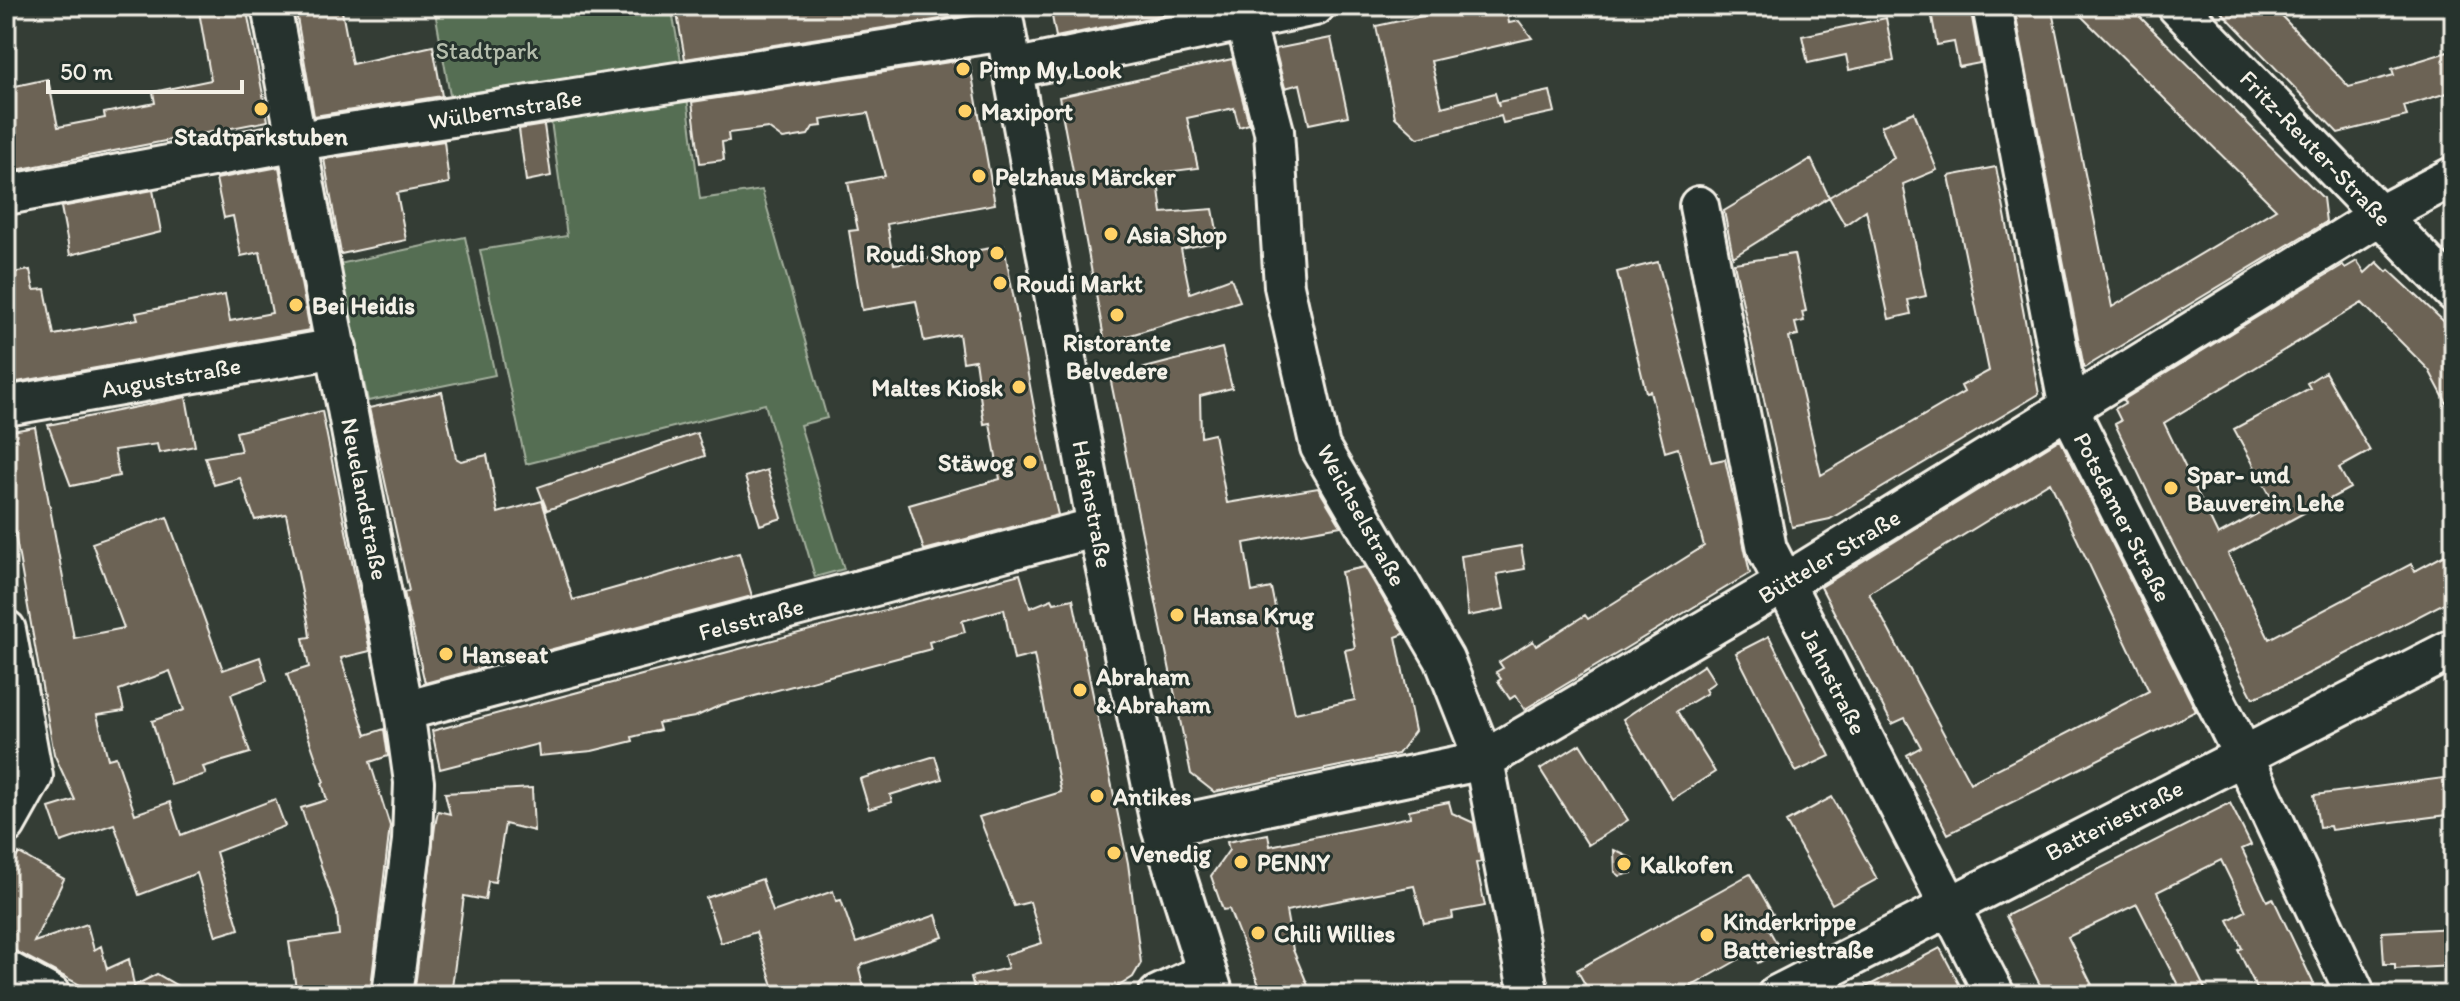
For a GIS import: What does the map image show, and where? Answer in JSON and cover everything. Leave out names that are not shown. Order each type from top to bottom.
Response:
[{"type":"street","name":"Neuelandstraße","points":[[271,6],[404,711],[414,782],[412,841],[392,995]]},
{"type":"street","points":[[1012,69],[1315,6]]},
{"type":"street","name":"Potsdamer Straße","points":[[1992,6],[2069,409],[2243,755],[2356,995]]},
{"type":"street","name":"Fritz-Reuter-Straße","points":[[2177,6],[2382,214],[2454,292]]},
{"type":"street","name":"Wülbernstraße","points":[[6,195],[298,141],[1003,19]]},
{"type":"street","name":"Hafenstraße","points":[[1003,19],[1097,527],[1161,828],[1209,984]]},
{"type":"street","name":"Weichselstraße","points":[[1245,21],[1274,131],[1284,286],[1320,447],[1444,659],[1484,760],[1529,995]]},
{"type":"street","name":"Bütteler Straße","points":[[1161,828],[1484,760],[1785,583],[2382,214],[2454,176]]},
{"type":"street","name":"Jahnstraße","points":[[1699,206],[1767,549],[1995,995]]},
{"type":"street","name":"Auguststraße","points":[[6,406],[337,348]]},
{"type":"street","name":"Felsstraße","points":[[404,711],[1097,527]]},
{"type":"street","points":[[6,630],[33,776],[6,824]]},
{"type":"street","name":"Batteriestraße","points":[[1777,995],[1947,905],[2454,648]]},
{"type":"street","points":[[6,970],[51,995]]},
{"type":"street","points":[[1158,995],[1209,984]]},
{"type":"green space","name":"Stadtpark","points":[[434,6],[671,6],[682,66],[451,101]]},
{"type":"green space","points":[[687,97],[700,199],[762,190],[827,418],[800,425],[844,569],[815,577],[765,404],[526,464],[480,250],[567,236],[550,114]]},
{"type":"green space","points":[[465,237],[495,375],[368,401],[339,264]]},
{"type":"building","points":[[198,6],[246,6],[268,121],[6,172],[6,88],[48,79],[58,127],[105,118],[104,113],[155,103],[153,92],[211,80]]},
{"type":"building","points":[[295,6],[341,6],[352,64],[433,46],[442,96],[314,116]]},
{"type":"building","points":[[724,6],[958,6],[960,16],[685,59],[677,14]]},
{"type":"building","points":[[1050,6],[1196,6],[1197,8],[1056,37]]},
{"type":"building","points":[[1469,6],[1506,6],[1509,23],[1519,21],[1532,38],[1431,61],[1442,107],[1495,93],[1499,107],[1498,102],[1550,91],[1555,112],[1503,123],[1501,116],[1418,138],[1395,117],[1376,26]]},
{"type":"building","points":[[1930,6],[1970,6],[1980,63],[1959,67],[1954,42],[1937,45]]},
{"type":"building","points":[[2014,6],[2051,6],[2112,307],[2276,209],[2071,6],[2129,6],[2323,198],[2326,222],[2084,368]]},
{"type":"building","points":[[2216,6],[2272,6],[2349,87],[2394,75],[2392,69],[2454,50],[2454,91],[2404,106],[2407,116],[2338,133]]},
{"type":"building","points":[[1886,18],[1894,61],[1849,70],[1846,55],[1808,63],[1802,36]]},
{"type":"building","points":[[1331,38],[1348,116],[1309,124],[1300,84],[1285,88],[1275,49]]},
{"type":"building","points":[[969,59],[995,204],[887,224],[894,264],[1004,246],[1039,434],[1058,515],[924,550],[909,505],[1000,479],[990,423],[984,424],[975,360],[963,362],[959,334],[924,341],[916,301],[862,310],[849,231],[858,230],[848,183],[885,176],[868,113],[821,120],[822,126],[813,127],[808,135],[783,139],[768,128],[728,133],[729,141],[722,142],[724,160],[700,163],[692,102]]},
{"type":"building","points":[[1232,59],[1249,124],[1239,127],[1234,108],[1187,118],[1198,168],[1157,173],[1162,213],[1213,209],[1219,241],[1181,249],[1190,293],[1231,278],[1240,301],[1105,343],[1059,97]]},
{"type":"building","points":[[1914,112],[1937,170],[1903,184],[1926,296],[1908,300],[1911,314],[1889,319],[1866,210],[1845,225],[1829,197],[1894,158],[1881,126]]},
{"type":"building","points":[[544,125],[551,176],[526,181],[519,129]]},
{"type":"building","points":[[444,141],[449,183],[397,193],[406,240],[341,254],[324,159]]},
{"type":"building","points":[[1811,159],[1829,197],[1733,257],[1724,211]]},
{"type":"building","points":[[279,167],[310,330],[6,384],[6,274],[30,270],[34,290],[45,289],[54,335],[138,319],[136,313],[225,295],[230,321],[272,313],[260,252],[241,256],[233,216],[224,218],[216,179]]},
{"type":"building","points":[[1996,167],[2039,394],[1830,519],[1792,527],[1734,263],[1794,254],[1806,311],[1802,312],[1804,321],[1795,323],[1798,335],[1789,337],[1821,475],[1964,392],[1961,386],[1989,371],[1949,176]]},
{"type":"building","points":[[153,190],[161,232],[70,255],[61,207]]},
{"type":"building","name":"Spar- und Bauverein Lehe","points":[[2357,261],[2365,273],[2377,262],[2387,272],[2389,270],[2454,331],[2454,417],[2429,370],[2362,303],[2164,423],[2218,535],[2275,504],[2234,429],[2310,388],[2307,383],[2325,372],[2370,451],[2339,468],[2350,488],[2228,554],[2269,639],[2411,564],[2415,571],[2454,550],[2454,598],[2294,681],[2253,698],[2167,533],[2115,424],[2121,421],[2115,409],[2125,403],[2123,400],[2257,317],[2343,265],[2345,268]]},
{"type":"building","points":[[1658,262],[1711,462],[1725,459],[1750,573],[1525,709],[1516,695],[1510,699],[1498,681],[1501,679],[1496,672],[1503,668],[1499,662],[1533,641],[1536,646],[1585,615],[1588,619],[1704,546],[1678,448],[1665,452],[1650,391],[1646,392],[1617,272]]},
{"type":"building","points":[[1222,348],[1232,388],[1200,396],[1201,437],[1214,434],[1227,503],[1318,488],[1341,526],[1244,543],[1252,592],[1271,588],[1277,617],[1274,618],[1295,713],[1355,700],[1345,650],[1355,648],[1341,572],[1365,567],[1404,634],[1396,637],[1415,731],[1398,754],[1214,792],[1191,774],[1110,377]]},
{"type":"building","points":[[442,392],[456,458],[461,461],[487,455],[498,513],[542,501],[573,600],[739,553],[752,596],[425,683],[404,592],[409,591],[369,408]]},
{"type":"building","points":[[186,397],[195,446],[159,453],[157,444],[114,450],[119,476],[71,486],[48,425]]},
{"type":"building","points":[[322,411],[370,651],[341,658],[366,735],[384,729],[388,756],[370,762],[390,826],[370,995],[297,995],[289,942],[339,935],[337,912],[301,808],[327,800],[324,782],[287,674],[309,667],[303,638],[310,637],[308,622],[286,514],[255,520],[240,478],[214,485],[205,457],[241,451],[236,432]]},
{"type":"building","points":[[35,427],[74,638],[124,628],[92,543],[167,517],[223,670],[260,657],[267,681],[231,694],[250,753],[203,767],[206,774],[171,785],[152,721],[184,710],[170,671],[119,690],[124,711],[97,715],[108,759],[116,757],[135,814],[170,802],[181,835],[275,799],[285,826],[216,852],[239,929],[216,936],[197,873],[139,895],[114,824],[61,842],[49,808],[75,800],[54,754],[6,483],[6,432]]},
{"type":"building","points":[[697,433],[705,456],[547,510],[538,487]]},
{"type":"building","points":[[2060,439],[2196,711],[1948,834],[1907,755],[1921,747],[1905,718],[1892,724],[1821,587]],"holes":[[[2050,482],[2149,691],[1970,783],[1869,593]]]},
{"type":"building","points":[[767,470],[782,518],[760,525],[745,477]]},
{"type":"building","points":[[1521,546],[1525,569],[1497,574],[1504,609],[1468,616],[1461,556]]},
{"type":"building","points":[[1020,574],[1030,608],[1052,599],[1054,603],[1073,599],[1128,863],[1141,963],[1133,977],[1105,995],[976,995],[971,977],[1008,968],[1004,955],[1042,943],[1030,902],[1014,906],[979,817],[1061,792],[1034,655],[1014,660],[1004,609],[962,621],[965,632],[929,642],[931,649],[721,705],[695,717],[658,723],[660,730],[632,737],[633,741],[592,751],[539,756],[538,744],[440,769],[432,731]]},
{"type":"building","points":[[1769,636],[1830,756],[1796,772],[1736,653]]},
{"type":"building","points":[[1704,665],[1715,682],[1705,689],[1707,693],[1677,711],[1715,772],[1672,799],[1623,719]]},
{"type":"building","points":[[1580,744],[1628,820],[1588,845],[1540,769]]},
{"type":"building","points":[[935,756],[942,779],[890,795],[892,802],[869,809],[860,779]]},
{"type":"building","points":[[2443,778],[2444,786],[2454,786],[2454,814],[2331,830],[2330,826],[2319,827],[2314,795]]},
{"type":"building","points":[[532,788],[534,831],[505,824],[495,882],[488,881],[485,900],[464,896],[451,995],[414,995],[435,826],[438,811],[450,814],[445,793]]},
{"type":"building","points":[[1832,797],[1877,879],[1832,904],[1786,822]]},
{"type":"building","points":[[1449,802],[1452,813],[1474,823],[1481,862],[1476,863],[1485,906],[1452,912],[1453,918],[1424,923],[1414,886],[1286,911],[1293,950],[1312,995],[1263,995],[1229,909],[1223,910],[1211,876],[1229,850],[1227,842],[1268,834],[1270,846],[1410,817],[1409,810]]},
{"type":"building","points":[[2230,803],[2251,845],[2242,849],[2267,901],[2273,898],[2319,995],[2260,995],[2238,950],[2242,948],[2228,920],[2246,911],[2221,860],[2157,892],[2208,995],[2183,995],[2137,904],[2068,937],[2097,995],[2045,995],[2006,916]]},
{"type":"building","name":"Kalkofen","points":[[1614,850],[1633,859],[1632,873],[1620,876],[1615,872]]},
{"type":"building","points":[[19,853],[64,879],[34,942],[87,924],[94,950],[101,946],[107,969],[129,959],[134,986],[157,974],[193,995],[99,995],[6,946],[6,877]]},
{"type":"building","name":"Kinderkrippe Batteriestraße","points":[[1750,874],[1773,914],[1763,919],[1781,951],[1758,963],[1752,952],[1676,995],[1591,995],[1577,970]]},
{"type":"building","points":[[762,879],[773,912],[833,891],[836,901],[841,900],[856,943],[936,915],[943,937],[863,964],[859,969],[866,995],[776,995],[756,932],[721,943],[706,898]]},
{"type":"building","points":[[2454,928],[2454,966],[2395,969],[2395,964],[2384,964],[2382,932]]},
{"type":"building","points":[[1940,948],[1965,995],[1851,995]]},
{"type":"place","name":"Pimp My Look","points":[[963,69]]},
{"type":"place","name":"Stadtparkstuben","points":[[261,109]]},
{"type":"place","name":"Maxiport","points":[[965,111]]},
{"type":"place","name":"Pelzhaus Märcker","points":[[979,176]]},
{"type":"place","name":"Asia Shop","points":[[1111,234]]},
{"type":"place","name":"Roudi Shop","points":[[997,253]]},
{"type":"place","name":"Roudi Markt","points":[[1000,283]]},
{"type":"place","name":"Bei Heidis","points":[[296,305]]},
{"type":"place","name":"Ristorante Belvedere","points":[[1117,315]]},
{"type":"place","name":"Maltes Kiosk","points":[[1019,387]]},
{"type":"place","name":"Stäwog","points":[[1030,462]]},
{"type":"place","name":"Spar- und Bauverein Lehe","points":[[2171,488]]},
{"type":"place","name":"Hansa Krug","points":[[1177,615]]},
{"type":"place","name":"Hanseat","points":[[446,654]]},
{"type":"place","name":"Abraham & Abraham","points":[[1080,690]]},
{"type":"place","name":"Antikes","points":[[1097,796]]},
{"type":"place","name":"Venedig","points":[[1114,853]]},
{"type":"place","name":"PENNY","points":[[1241,862]]},
{"type":"place","name":"Kalkofen","points":[[1624,864]]},
{"type":"place","name":"Chili Willies","points":[[1258,933]]},
{"type":"place","name":"Kinderkrippe Batteriestraße","points":[[1707,935]]}]
